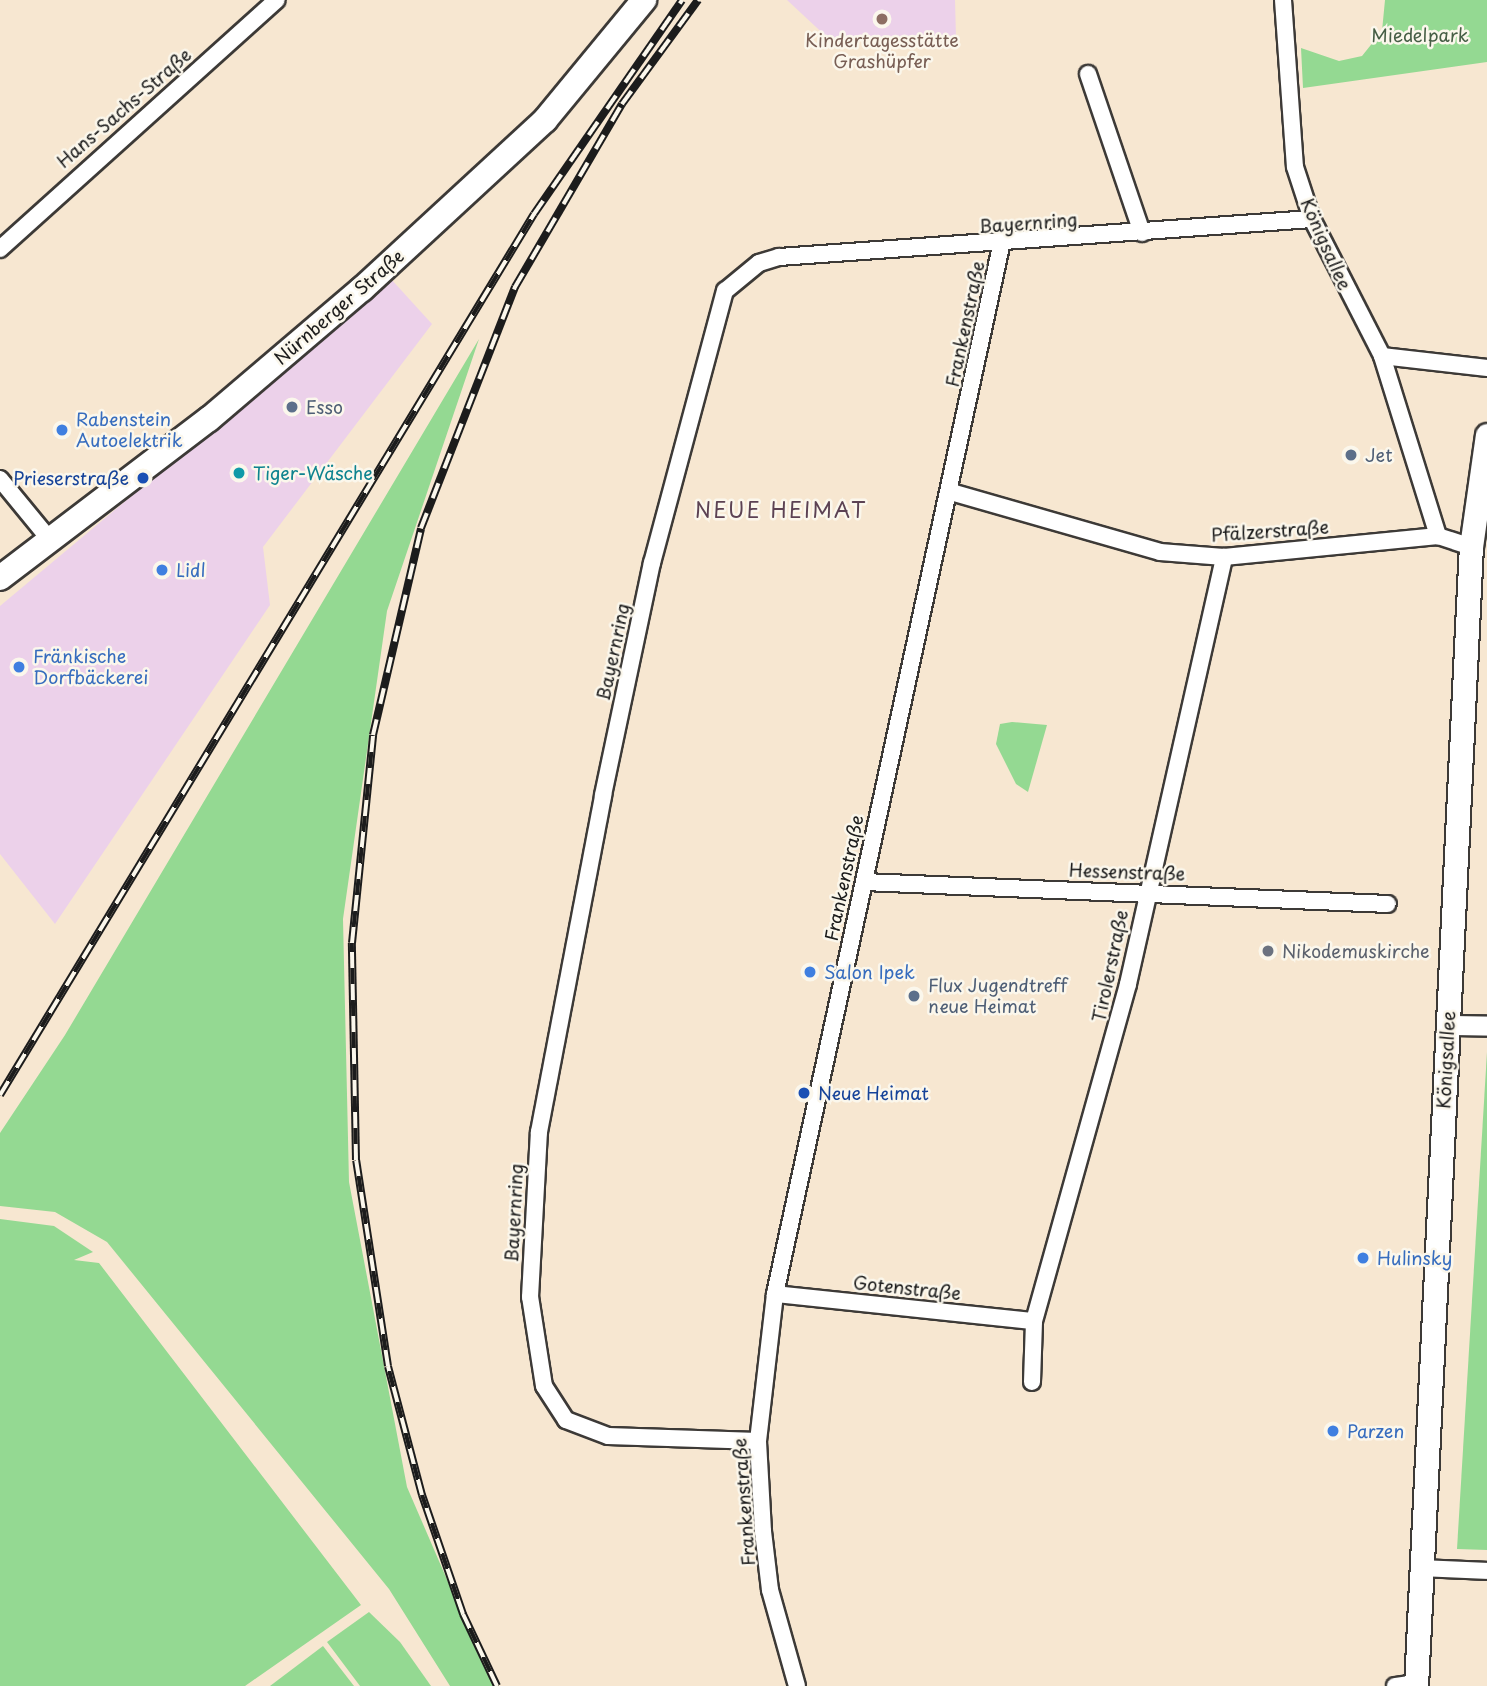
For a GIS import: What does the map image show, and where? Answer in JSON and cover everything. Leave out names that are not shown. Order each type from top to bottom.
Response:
[{"type":"main road","name":"Nürnberger Straße","points":[[0,578],[209,419],[443,216],[545,120],[644,0]]},
{"type":"main road","name":"Königsallee","points":[[1409,1685],[1422,1568],[1471,547],[1487,435]]},
{"type":"street","name":"Hans-Sachs-Straße","points":[[0,249],[278,0]]},
{"type":"street","name":"Königsallee","points":[[1283,0],[1295,167],[1312,219],[1382,356],[1438,536]]},
{"type":"street","points":[[1088,74],[1142,233]]},
{"type":"street","name":"Bayernring","points":[[758,1441],[608,1436],[566,1420],[544,1386],[530,1297],[539,1132],[649,575],[709,333],[725,291],[759,263],[779,257],[1001,246],[1312,219]]},
{"type":"street","name":"Frankenstraße","points":[[797,1686],[770,1590],[758,1441],[775,1294],[951,492],[1001,246]]},
{"type":"street","points":[[1382,356],[1487,368]]},
{"type":"street","points":[[0,479],[51,541]]},
{"type":"street","name":"Pfälzerstraße","points":[[951,492],[1160,552],[1224,557],[1438,536],[1471,547]]},
{"type":"street","name":"Tirolerstraße","points":[[1032,1382],[1034,1321],[1098,1105],[1145,891],[1224,557]]},
{"type":"street","name":"Hessenstraße","points":[[864,882],[1145,891],[1388,905]]},
{"type":"street","points":[[1448,1025],[1487,1026]]},
{"type":"street","name":"Gotenstraße","points":[[775,1294],[1034,1321]]},
{"type":"street","points":[[1422,1568],[1487,1572]]},
{"type":"shaded area","name":"Kindertagesstätte Grashüpfer","points":[[787,0],[955,0],[956,38],[831,41]]},
{"type":"shaded area","points":[[391,279],[432,324],[263,547],[270,605],[55,924],[0,854],[0,606]]},
{"type":"green space","name":"Miedelpark","points":[[1385,0],[1487,0],[1487,62],[1303,88],[1301,48],[1339,61],[1362,56],[1382,31]]},
{"type":"green space","points":[[479,339],[387,611],[343,919],[349,1182],[407,1487],[493,1686],[450,1686],[389,1589],[107,1242],[55,1212],[0,1206],[0,1133],[65,1035]]},
{"type":"green space","points":[[1012,722],[1047,725],[1028,792],[1016,784],[996,744],[1000,724]]},
{"type":"green space","points":[[1487,1052],[1487,1550],[1457,1549]]},
{"type":"green space","points":[[0,1219],[54,1226],[93,1252],[74,1260],[99,1263],[361,1605],[245,1686],[0,1686]]},
{"type":"green space","points":[[369,1612],[400,1642],[431,1686],[360,1686],[327,1642]]},
{"type":"green space","points":[[323,1646],[354,1686],[270,1686]]},
{"type":"railway","points":[[0,1095],[534,214],[682,0]]},
{"type":"railway","points":[[497,1686],[463,1614],[422,1495],[388,1366],[356,1160],[352,943],[373,735],[421,528],[515,287],[622,104],[698,0]]},
{"type":"place","name":"Kindertagesstätte Grashüpfer","points":[[882,19]]},
{"type":"place","name":"Esso","points":[[292,407]]},
{"type":"place","name":"Rabenstein Autoelektrik","points":[[62,430]]},
{"type":"place","name":"Jet","points":[[1351,455]]},
{"type":"place","name":"Tiger-Wäsche","points":[[239,473]]},
{"type":"place","name":"Prieserstraße","points":[[143,478]]},
{"type":"place","name":"Lidl","points":[[162,570]]},
{"type":"place","name":"Fränkische Dorfbäckerei","points":[[19,667]]},
{"type":"place","name":"Nikodemuskirche","points":[[1268,951]]},
{"type":"place","name":"Salon Ipek","points":[[810,972]]},
{"type":"place","name":"Flux Jugendtreff neue Heimat","points":[[914,996]]},
{"type":"place","name":"Neue Heimat","points":[[804,1093]]},
{"type":"place","name":"Hulinsky","points":[[1363,1258]]},
{"type":"place","name":"Parzen","points":[[1333,1431]]},
{"type":"district","name":"NEUE HEIMAT","points":[[781,509]]}]
